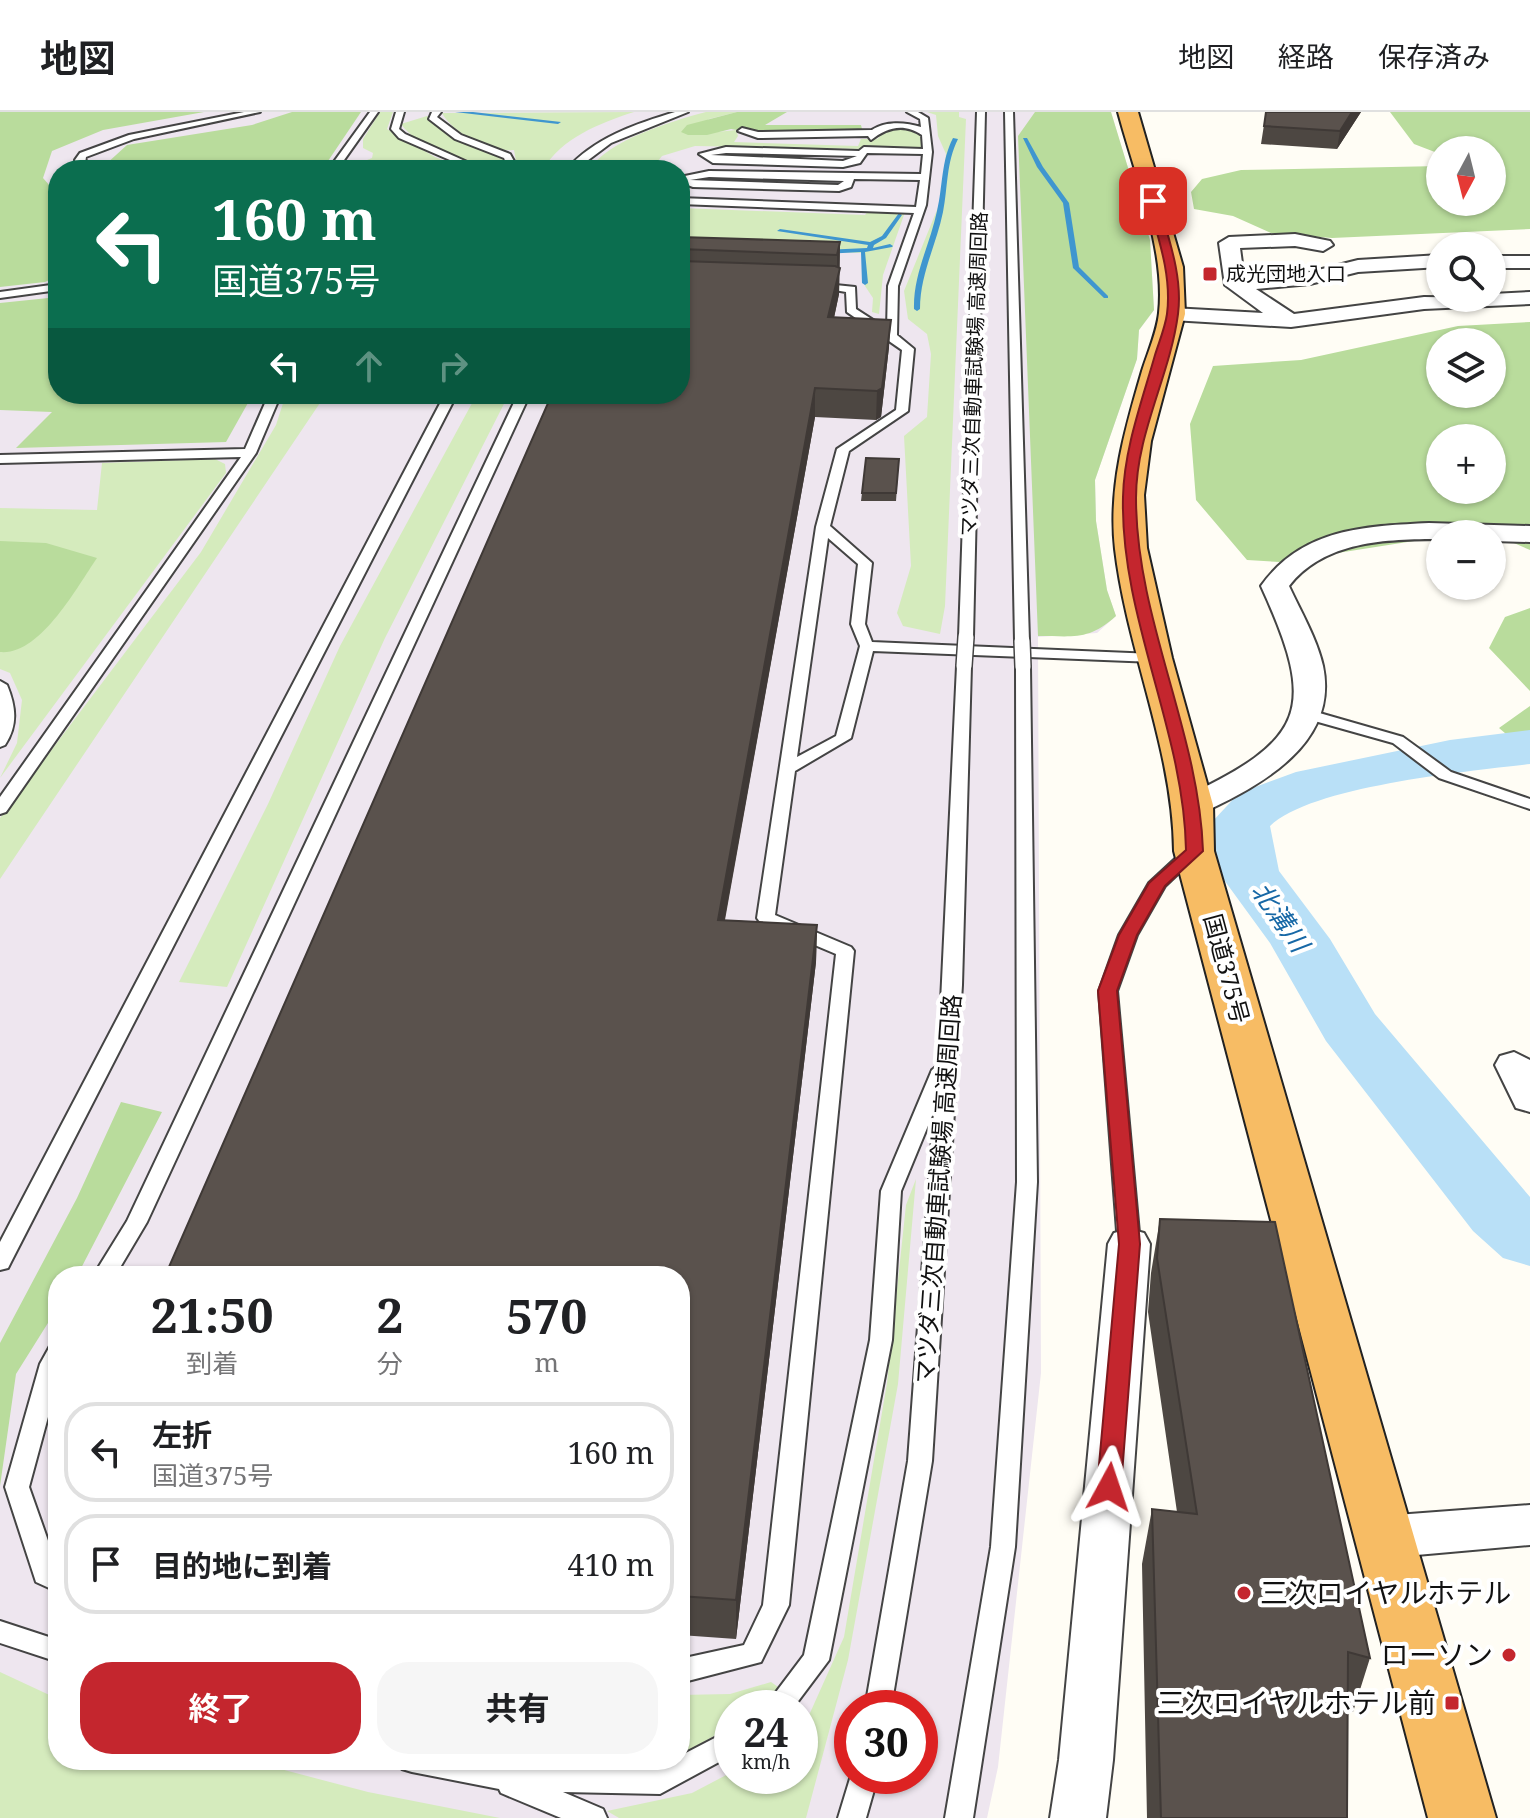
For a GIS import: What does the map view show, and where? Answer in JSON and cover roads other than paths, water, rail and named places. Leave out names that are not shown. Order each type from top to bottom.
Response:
[{"type":"highway","name":"国道375号","points":[[1128,112],[1171,267],[1172,314],[1136,441],[1129,495],[1131,548],[1154,658],[1193,805],[1194,851],[1383,1537],[1462,1809]]},
{"type":"street","points":[[1291,328],[1235,285],[1229,243],[1295,240],[1323,245]]},
{"type":"street","points":[[1235,285],[1310,278],[1358,266],[1426,262]]},
{"type":"street","points":[[1506,262],[1530,262]]},
{"type":"street","points":[[1506,267],[1530,289]]},
{"type":"street","points":[[1172,314],[1291,328],[1424,303],[1530,298]]},
{"type":"street","points":[[1193,805],[1239,784],[1288,746],[1309,715],[1309,669],[1275,586],[1284,567],[1319,546],[1360,534],[1530,534]]},
{"type":"street","points":[[1078,1818],[1086,1760],[1129,1244]]},
{"type":"street","points":[[1383,1537],[1530,1525]]},
{"type":"lane","points":[[79,160],[83,155],[120,141],[256,112]]},
{"type":"lane","points":[[339,160],[374,112]]},
{"type":"lane","points":[[421,116],[435,112]]},
{"type":"lane","points":[[435,112],[432,117],[458,137],[507,156],[509,160]]},
{"type":"lane","points":[[579,160],[618,135],[684,112]]},
{"type":"lane","points":[[892,334],[893,286],[920,210],[928,152],[924,118],[911,112]]},
{"type":"lane","name":"マツダ三次自動車試験場 高速周回路","points":[[881,1690],[920,1461],[948,1055],[966,637],[981,112]]},
{"type":"lane","points":[[959,1818],[1003,1547],[1027,1182],[1023,667],[1009,112]]},
{"type":"lane","points":[[404,116],[395,123],[395,129],[402,136],[458,160]]},
{"type":"lane","points":[[742,131],[758,135],[871,135],[877,129],[907,125],[920,128],[926,134]]},
{"type":"lane","points":[[863,154],[726,150],[703,154],[713,160],[843,164],[857,162],[863,154],[864,150],[928,152]]},
{"type":"lane","points":[[690,176],[709,174],[925,177]]},
{"type":"lane","points":[[690,183],[839,188],[848,185],[850,178]]},
{"type":"lane","points":[[690,201],[920,210]]},
{"type":"lane","points":[[690,1669],[752,1654],[776,1605],[845,951],[766,918],[823,527],[843,449],[902,411],[908,349],[892,334],[860,320],[851,310],[851,289],[800,286]]},
{"type":"lane","points":[[0,295],[48,288]]},
{"type":"lane","points":[[3,801],[250,453],[271,404]]},
{"type":"lane","points":[[0,1262],[7,1242],[446,404]]},
{"type":"lane","points":[[110,1266],[137,1222],[519,404]]},
{"type":"lane","points":[[0,459],[250,453]]},
{"type":"lane","points":[[787,769],[843,738],[867,646],[858,624],[865,563],[823,527]]},
{"type":"lane","points":[[867,646],[1154,658]]},
{"type":"lane","points":[[0,685],[8,706],[6,732],[0,742]]},
{"type":"lane","points":[[1309,715],[1398,740],[1445,775],[1530,804]]},
{"type":"lane","points":[[1129,1244],[1108,991],[1128,935],[1158,883],[1194,851]]},
{"type":"lane","points":[[792,1690],[816,1660],[881,1340],[891,1191],[948,1055]]},
{"type":"lane","points":[[48,1375],[17,1487],[48,1576]]},
{"type":"lane","points":[[0,1632],[48,1648]]},
{"type":"lane","points":[[690,1764],[714,1751]]},
{"type":"lane","points":[[464,1770],[516,1779],[660,1781],[680,1770]]},
{"type":"lane","points":[[485,1774],[593,1818]]},
{"type":"lane","points":[[852,1818],[859,1794]]},
{"type":"waterway","points":[[458,112],[558,122]]},
{"type":"waterway","points":[[917,309],[918,284],[940,212],[946,165],[955,139]]},
{"type":"waterway","points":[[1025,139],[1040,167],[1066,203],[1076,268],[1106,297]]},
{"type":"waterway","points":[[871,244],[884,237],[899,215]]},
{"type":"waterway","points":[[780,231],[871,244]]},
{"type":"waterway","points":[[870,250],[871,244]]},
{"type":"waterway","points":[[870,250],[890,246]]},
{"type":"waterway","points":[[824,252],[870,250]]},
{"type":"waterway","points":[[863,253],[865,283]]},
{"type":"waterway","name":"北溝川","points":[[1530,747],[1450,757],[1316,784],[1259,805],[1240,823],[1249,873],[1299,939],[1349,1026],[1499,1212],[1530,1239]]},
{"type":"place","name":"成光団地入口","points":[[1210,274]]},
{"type":"place","name":"三次ロイヤルホテル","points":[[1244,1593]]},
{"type":"place","name":"ローソン","points":[[1509,1655]]},
{"type":"place","name":"三次ロイヤルホテル前","points":[[1452,1703]]}]
